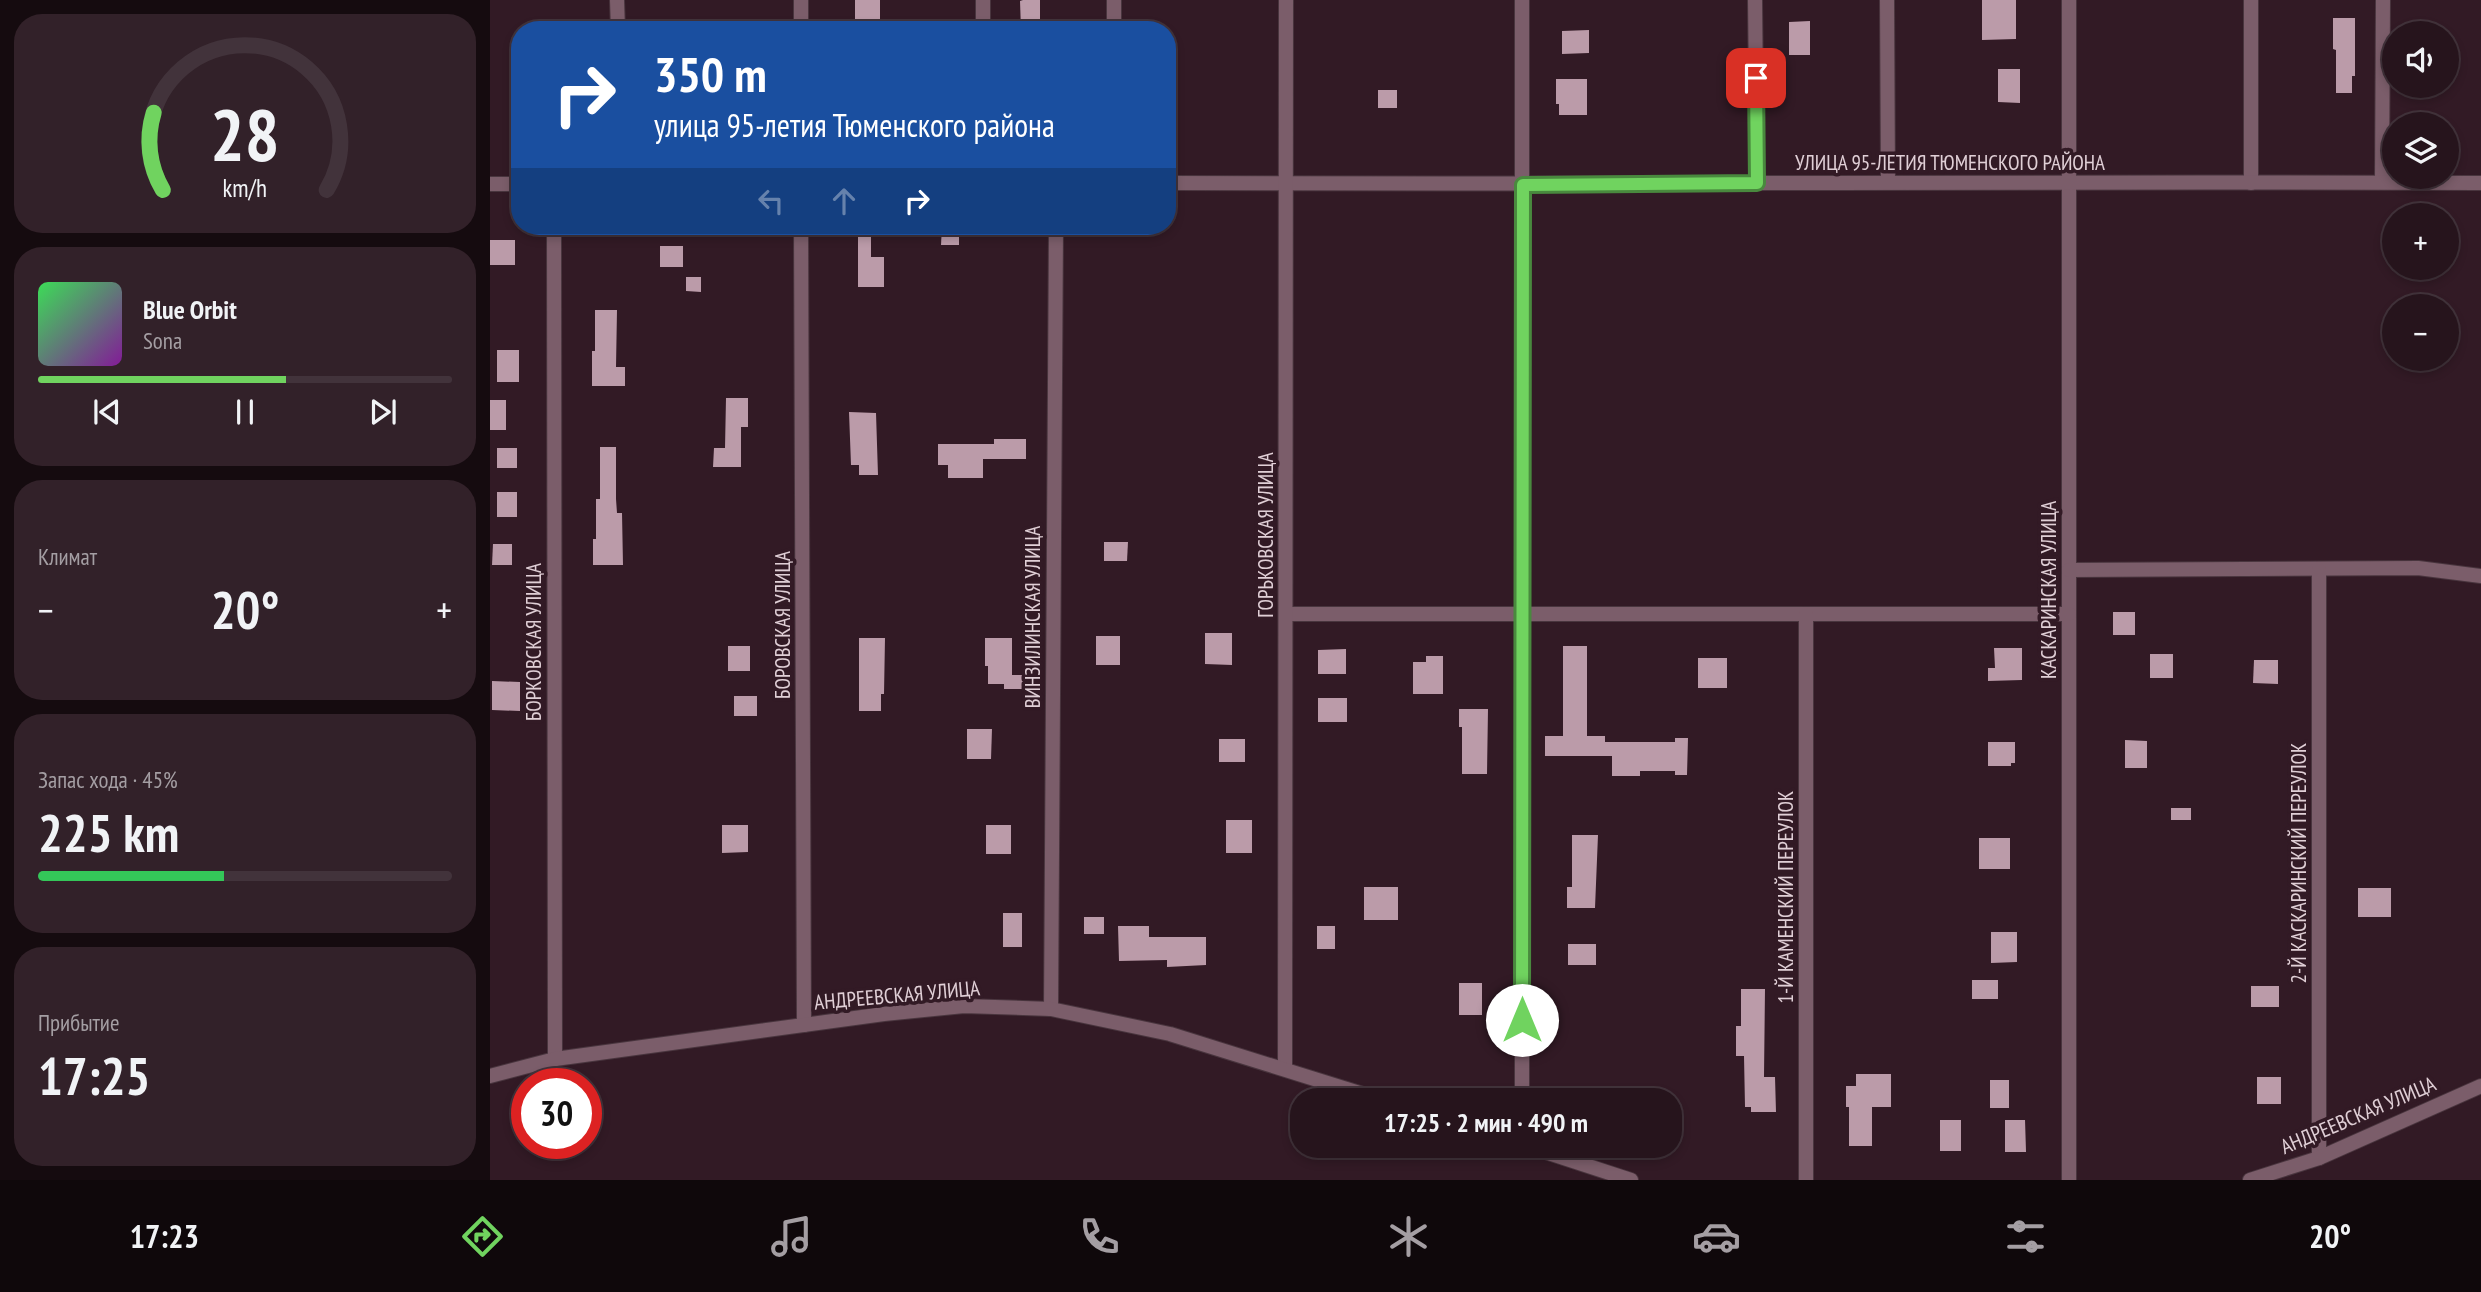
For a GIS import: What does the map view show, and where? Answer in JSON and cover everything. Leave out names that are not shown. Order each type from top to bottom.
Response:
[{"type":"street","points":[[617,0],[618,21]]},
{"type":"street","points":[[801,0],[801,21]]},
{"type":"street","points":[[983,0],[983,21]]},
{"type":"street","points":[[1114,0],[1114,21]]},
{"type":"street","name":"ГОРЬКОВСКАЯ УЛИЦА","points":[[1285,1069],[1286,0]]},
{"type":"street","points":[[1522,0],[1522,1088]]},
{"type":"street","points":[[1755,0],[1757,183]]},
{"type":"street","points":[[1887,0],[1888,182]]},
{"type":"street","name":"КАСКАРИНСКАЯ УЛИЦА","points":[[2068,0],[2069,1180]]},
{"type":"street","points":[[2250,0],[2251,183]]},
{"type":"street","points":[[2382,112],[2383,0]]},
{"type":"street","name":"УЛИЦА 95-ЛЕТИЯ ТЮМЕНСКОГО РАЙОНА","points":[[1176,183],[1523,185],[2382,182]]},
{"type":"street","name":"УЛИЦА 95-ЛЕТИЯ ТЮМЕНСКОГО РАЙОНА","points":[[2459,183],[2481,183]]},
{"type":"street","points":[[490,184],[511,184]]},
{"type":"street","name":"БОРКОВСКАЯ УЛИЦА","points":[[554,235],[555,1059]]},
{"type":"street","name":"БОРОВСКАЯ УЛИЦА","points":[[801,235],[804,1025]]},
{"type":"street","name":"ВИНЗИЛИНСКАЯ УЛИЦА","points":[[1051,1009],[1056,235]]},
{"type":"street","points":[[2069,570],[2418,568],[2481,576]]},
{"type":"street","name":"2-Й КАСКАРИНСКИЙ ПЕРЕУЛОК","points":[[2319,569],[2319,1158]]},
{"type":"street","points":[[1286,614],[2069,614]]},
{"type":"street","name":"1-Й КАМЕНСКИЙ ПЕРЕУЛОК","points":[[1806,614],[1806,1180]]},
{"type":"street","name":"АНДРЕЕВСКАЯ УЛИЦА","points":[[490,1076],[555,1059],[884,1014],[964,1006],[1051,1009],[1170,1034],[1344,1088]]},
{"type":"street","name":"АНДРЕЕВСКАЯ УЛИЦА","points":[[2250,1180],[2319,1158],[2481,1086]]},
{"type":"street","points":[[1564,1158],[1631,1180]]},
{"type":"building","points":[[855,0],[880,0],[880,21],[855,21]]},
{"type":"building","points":[[1040,0],[1040,21],[1021,21],[1020,1]]},
{"type":"building","points":[[1982,0],[2016,0],[2016,39],[1982,40]]},
{"type":"building","points":[[2333,18],[2355,18],[2355,76],[2352,76],[2352,93],[2336,93]]},
{"type":"building","points":[[1810,21],[1810,55],[1789,55],[1789,22]]},
{"type":"building","points":[[1589,30],[1589,53],[1562,54],[1562,31]]},
{"type":"building","points":[[1998,69],[2020,69],[2020,103],[1998,102]]},
{"type":"building","points":[[1556,79],[1587,79],[1587,115],[1559,115]]},
{"type":"building","points":[[1378,90],[1397,90],[1397,108],[1378,108]]},
{"type":"building","points":[[858,235],[871,235],[871,257],[884,257],[884,287],[858,287]]},
{"type":"building","points":[[942,235],[959,235],[959,245],[941,245]]},
{"type":"building","points":[[490,240],[515,240],[515,265],[490,265]]},
{"type":"building","points":[[660,246],[683,246],[683,267],[660,267]]},
{"type":"building","points":[[686,277],[701,277],[701,292],[686,291]]},
{"type":"building","points":[[595,310],[617,310],[616,367],[625,367],[625,386],[592,386]]},
{"type":"building","points":[[497,350],[519,350],[519,382],[497,382]]},
{"type":"building","points":[[726,398],[748,398],[748,427],[741,427],[741,467],[713,467],[714,448],[725,448]]},
{"type":"building","points":[[490,400],[506,400],[506,430],[490,430]]},
{"type":"building","points":[[849,412],[876,413],[878,475],[859,475],[859,465],[851,465]]},
{"type":"building","points":[[994,439],[1026,439],[1026,459],[983,459],[983,478],[948,478],[948,465],[938,465],[938,444],[994,444]]},
{"type":"building","points":[[600,447],[616,447],[616,499],[617,513],[622,513],[623,565],[593,565],[596,499],[600,499]]},
{"type":"building","points":[[497,448],[517,448],[517,468],[497,468]]},
{"type":"building","points":[[497,492],[517,492],[517,517],[497,517]]},
{"type":"building","points":[[1104,542],[1128,542],[1127,561],[1104,561]]},
{"type":"building","points":[[493,544],[512,544],[512,565],[492,565]]},
{"type":"building","points":[[2113,612],[2135,612],[2135,635],[2113,635]]},
{"type":"building","points":[[1205,633],[1232,633],[1232,665],[1205,664]]},
{"type":"building","points":[[1096,636],[1120,636],[1120,665],[1096,665]]},
{"type":"building","points":[[859,638],[885,638],[881,711],[859,711]]},
{"type":"building","points":[[985,638],[1012,638],[1012,675],[1023,675],[1023,689],[1004,689],[1004,684],[988,684]]},
{"type":"building","points":[[728,646],[750,646],[750,671],[728,671]]},
{"type":"building","points":[[1563,646],[1587,646],[1587,736],[1605,736],[1605,742],[1675,742],[1675,738],[1688,738],[1687,775],[1675,775],[1675,771],[1640,771],[1640,776],[1612,776],[1612,756],[1545,756],[1545,736],[1563,736]]},
{"type":"building","points":[[1994,648],[2022,648],[2022,680],[1988,681],[1988,668],[1995,668]]},
{"type":"building","points":[[1346,649],[1346,674],[1318,674],[1318,650]]},
{"type":"building","points":[[2150,654],[2173,654],[2173,678],[2150,678]]},
{"type":"building","points":[[1426,656],[1443,656],[1443,694],[1413,694],[1413,662],[1426,662]]},
{"type":"building","points":[[1698,658],[1727,658],[1727,688],[1698,688]]},
{"type":"building","points":[[2254,660],[2278,660],[2278,684],[2253,683]]},
{"type":"building","points":[[492,681],[520,682],[520,711],[492,710]]},
{"type":"building","points":[[734,696],[757,696],[757,716],[734,716]]},
{"type":"building","points":[[1318,698],[1347,698],[1347,722],[1318,722]]},
{"type":"building","points":[[1459,709],[1488,709],[1487,774],[1462,774],[1462,727],[1459,727]]},
{"type":"building","points":[[967,729],[992,729],[991,759],[967,759]]},
{"type":"building","points":[[1219,739],[1245,739],[1245,762],[1219,762]]},
{"type":"building","points":[[2125,740],[2147,741],[2147,768],[2125,768]]},
{"type":"building","points":[[1988,742],[2015,742],[2015,763],[2011,763],[2011,766],[1988,766]]},
{"type":"building","points":[[2171,808],[2191,808],[2191,820],[2171,820]]},
{"type":"building","points":[[1226,820],[1252,820],[1252,853],[1226,853]]},
{"type":"building","points":[[722,825],[748,825],[748,852],[722,853]]},
{"type":"building","points":[[986,825],[1011,825],[1011,854],[986,854]]},
{"type":"building","points":[[1572,835],[1598,835],[1595,908],[1567,908],[1567,887],[1572,887]]},
{"type":"building","points":[[1979,838],[2010,838],[2010,869],[1979,869]]},
{"type":"building","points":[[1364,887],[1398,887],[1398,920],[1364,920]]},
{"type":"building","points":[[2358,888],[2391,888],[2391,917],[2358,917]]},
{"type":"building","points":[[1003,913],[1022,913],[1022,947],[1003,947]]},
{"type":"building","points":[[1084,917],[1104,917],[1104,934],[1084,934]]},
{"type":"building","points":[[1118,926],[1149,926],[1149,937],[1206,937],[1206,965],[1167,967],[1167,960],[1119,961]]},
{"type":"building","points":[[1317,926],[1335,926],[1335,949],[1317,949]]},
{"type":"building","points":[[1991,932],[2017,932],[2017,962],[1991,963]]},
{"type":"building","points":[[1568,944],[1596,944],[1596,965],[1568,965]]},
{"type":"building","points":[[1972,980],[1998,980],[1998,999],[1972,999]]},
{"type":"building","points":[[1459,983],[1482,983],[1482,1015],[1459,1015]]},
{"type":"building","points":[[2251,986],[2279,986],[2279,1007],[2251,1007]]},
{"type":"building","points":[[1741,989],[1765,989],[1764,1077],[1775,1077],[1776,1112],[1751,1112],[1751,1107],[1745,1107],[1744,1056],[1736,1056],[1736,1026],[1741,1026]]},
{"type":"building","points":[[1856,1074],[1891,1074],[1891,1107],[1872,1107],[1872,1146],[1849,1146],[1846,1086],[1856,1086]]},
{"type":"building","points":[[2257,1077],[2281,1077],[2281,1104],[2257,1104]]},
{"type":"building","points":[[1990,1080],[2009,1080],[2009,1108],[1990,1108]]},
{"type":"building","points":[[1940,1120],[1961,1120],[1961,1151],[1940,1151]]},
{"type":"building","points":[[2005,1120],[2025,1120],[2026,1152],[2005,1152]]},
{"type":"route","points":[[1522,1020],[1523,185],[1757,183],[1756,78]]}]
